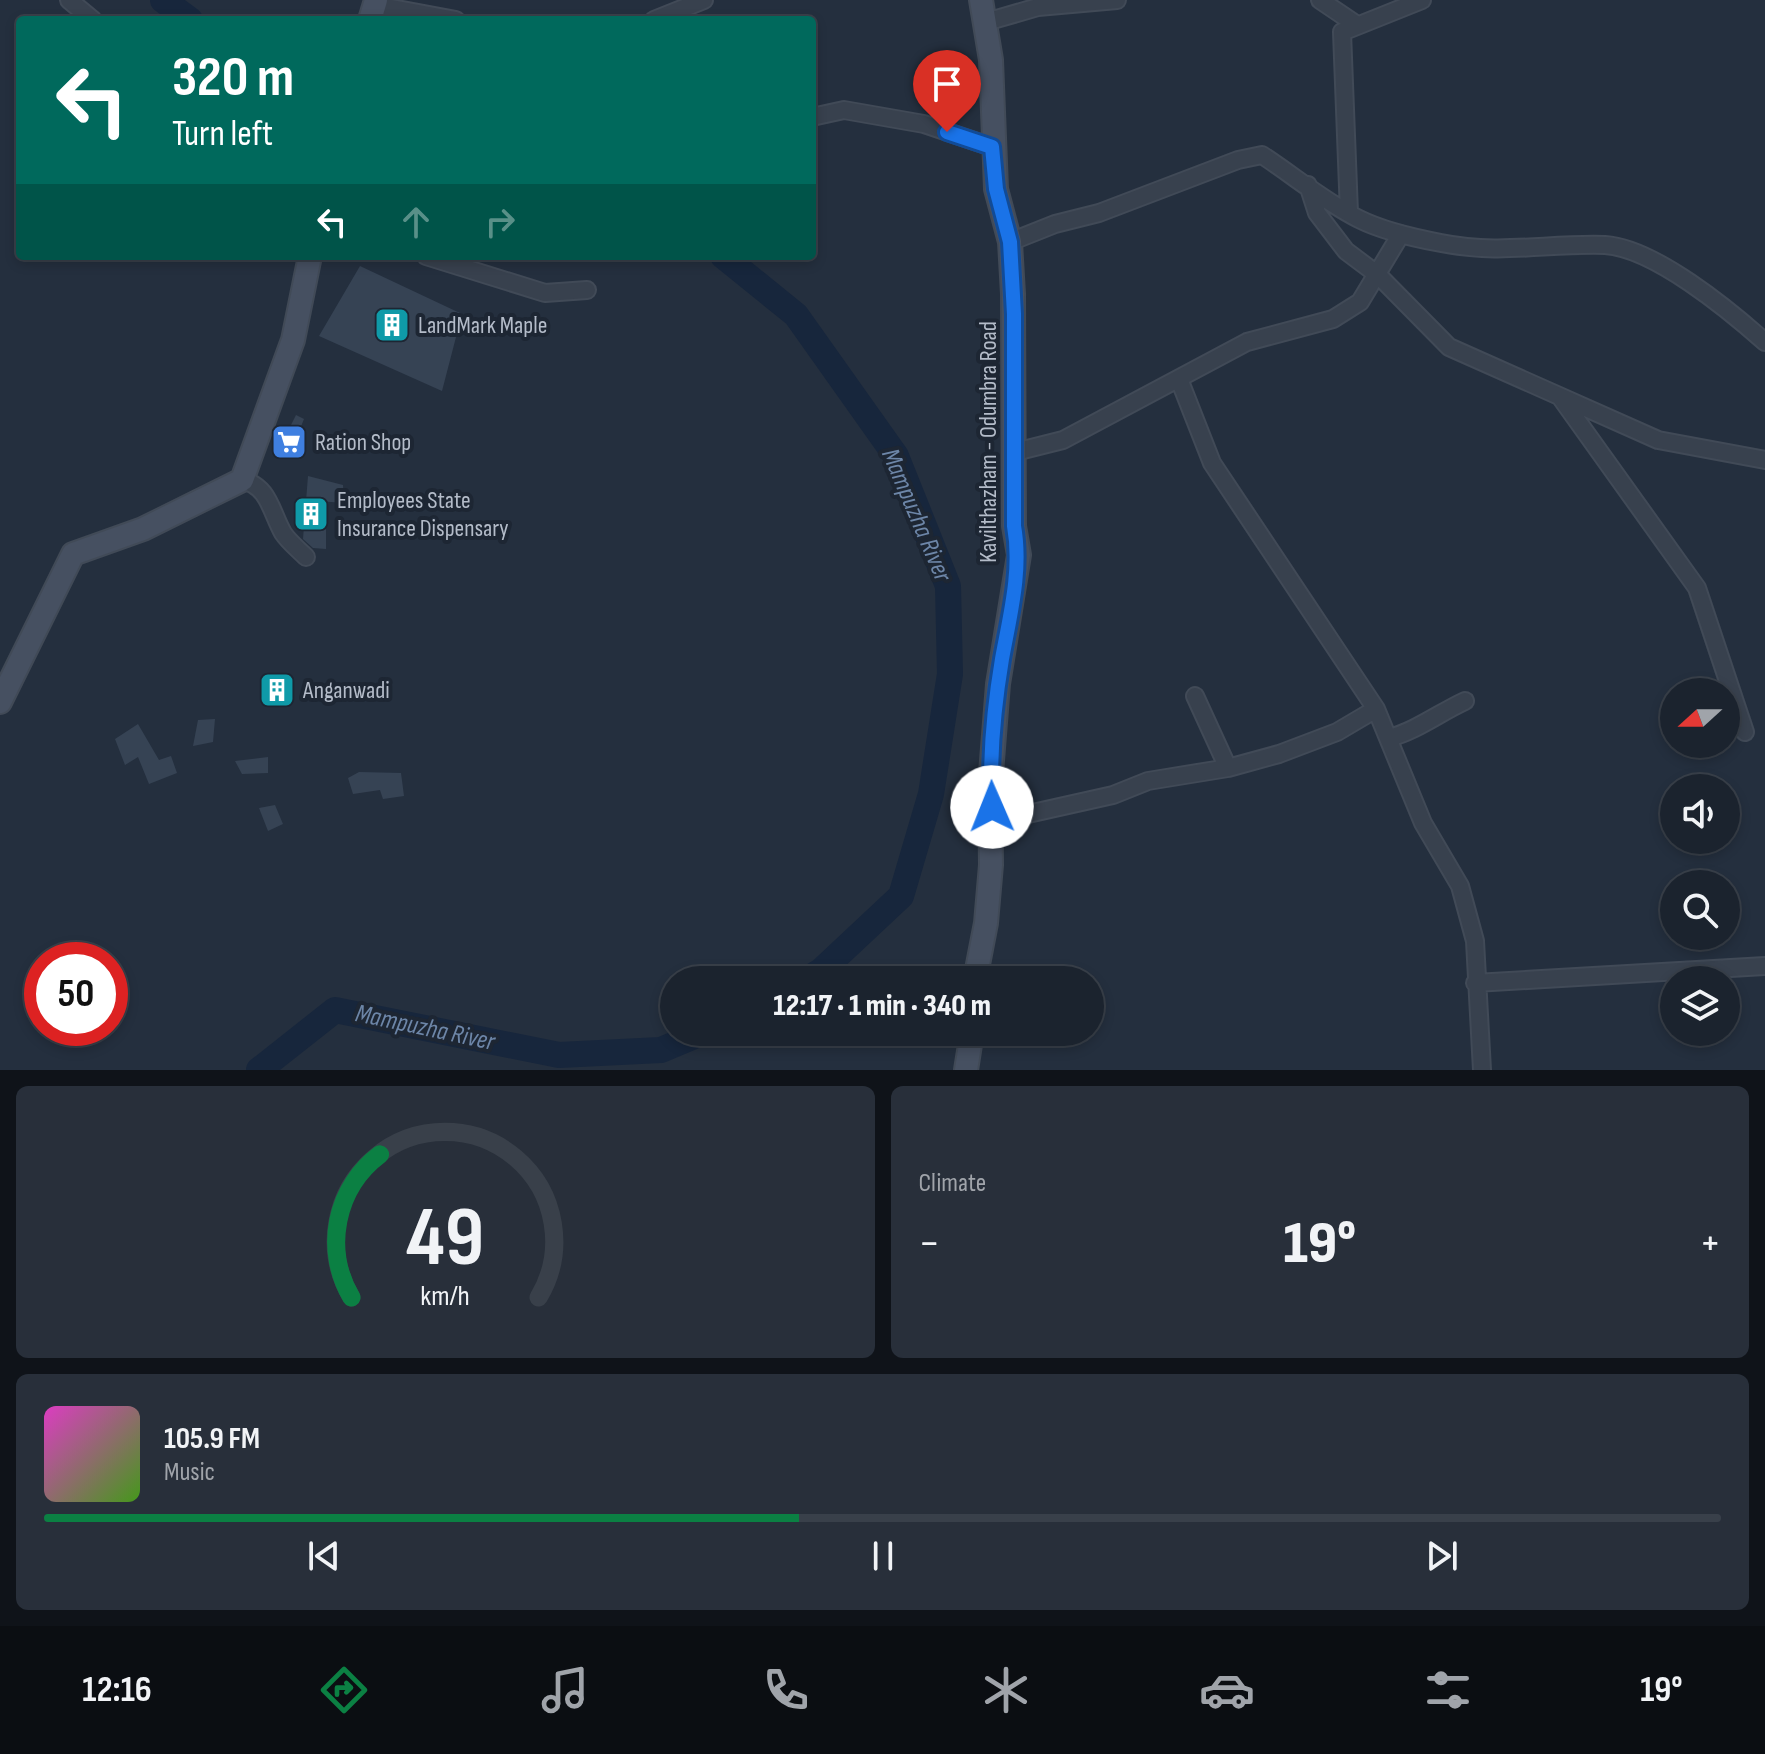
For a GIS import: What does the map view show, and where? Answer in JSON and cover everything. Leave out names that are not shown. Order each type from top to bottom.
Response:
[{"type":"main road","name":"Kavilthazham - Odumbra Road","points":[[978,966],[986,923],[986,832],[998,684],[1012,615],[1012,591],[1019,555],[1014,526],[1015,327],[1010,242],[996,189],[991,60],[983,11]]},
{"type":"main road","points":[[0,702],[73,554],[143,529],[242,480],[293,340],[309,260]]},
{"type":"main road","points":[[966,1070],[970,1046]]},
{"type":"street","points":[[69,0],[88,16]]},
{"type":"street","points":[[664,16],[704,0]]},
{"type":"street","points":[[983,11],[1117,0]]},
{"type":"street","points":[[1320,0],[1357,25]]},
{"type":"street","points":[[1349,213],[1342,32],[1422,0]]},
{"type":"street","points":[[374,8],[429,16]]},
{"type":"street","points":[[816,116],[844,110],[924,124],[992,147]]},
{"type":"street","points":[[1010,242],[1262,155],[1349,213],[1401,234],[1503,251],[1608,245],[1660,264],[1713,299],[1765,342]]},
{"type":"street","points":[[1308,185],[1317,213],[1346,251],[1378,275],[1449,347],[1658,440],[1765,460]]},
{"type":"street","points":[[1015,452],[1063,440],[1247,342],[1333,319],[1360,302],[1401,234]]},
{"type":"street","points":[[439,260],[545,293],[587,290]]},
{"type":"street","points":[[1179,379],[1212,463],[1376,709],[1423,823],[1460,886],[1475,941],[1482,1070]]},
{"type":"street","points":[[1561,398],[1697,588],[1745,732]]},
{"type":"street","points":[[242,480],[255,483],[273,506],[285,537],[306,557]]},
{"type":"street","points":[[1195,696],[1228,768]]},
{"type":"street","points":[[1389,738],[1408,733],[1431,716],[1465,701]]},
{"type":"street","points":[[986,832],[1028,814],[1113,795],[1148,781],[1228,768],[1279,754],[1337,732],[1376,709]]},
{"type":"street","points":[[1475,983],[1765,966]]},
{"type":"building","name":"LandMark Maple","points":[[360,266],[462,314],[442,391],[319,336]]},
{"type":"building","name":"Ration Shop","points":[[296,415],[304,419],[290,454],[279,449]]},
{"type":"building","name":"Employees State Insurance Dispensary","points":[[308,476],[343,485],[344,503],[318,501],[315,525],[326,529],[326,549],[313,548],[303,539]]},
{"type":"building","name":"Anganwadi","points":[[280,679],[288,696],[273,702],[268,683]]},
{"type":"building","points":[[215,719],[213,742],[193,746],[198,720]]},
{"type":"building","points":[[138,724],[159,760],[171,756],[177,773],[149,784],[138,757],[125,765],[115,739]]},
{"type":"building","points":[[268,757],[268,773],[242,774],[235,761]]},
{"type":"building","points":[[359,772],[401,773],[404,796],[383,799],[380,790],[353,794],[348,778]]},
{"type":"building","points":[[275,805],[283,824],[268,831],[259,808]]},
{"type":"waterway","name":"Mampuzha River","points":[[163,0],[185,16]]},
{"type":"waterway","name":"Mampuzha River","points":[[728,260],[796,315],[896,456],[948,586],[950,674],[931,794],[901,896],[826,966]]},
{"type":"waterway","name":"Mampuzha River","points":[[259,1070],[335,1010],[559,1055],[661,1050],[671,1046]]},
{"type":"place","name":"LandMark Maple","points":[[392,325]]},
{"type":"place","name":"Ration Shop","points":[[289,442]]},
{"type":"place","name":"Employees State Insurance Dispensary","points":[[311,514]]},
{"type":"place","name":"Anganwadi","points":[[277,690]]},
{"type":"route","points":[[947,132],[992,147],[996,189],[1010,242],[1016,376],[1014,526],[1019,555],[1012,591],[1012,615],[998,684],[990,786],[992,807]]}]
